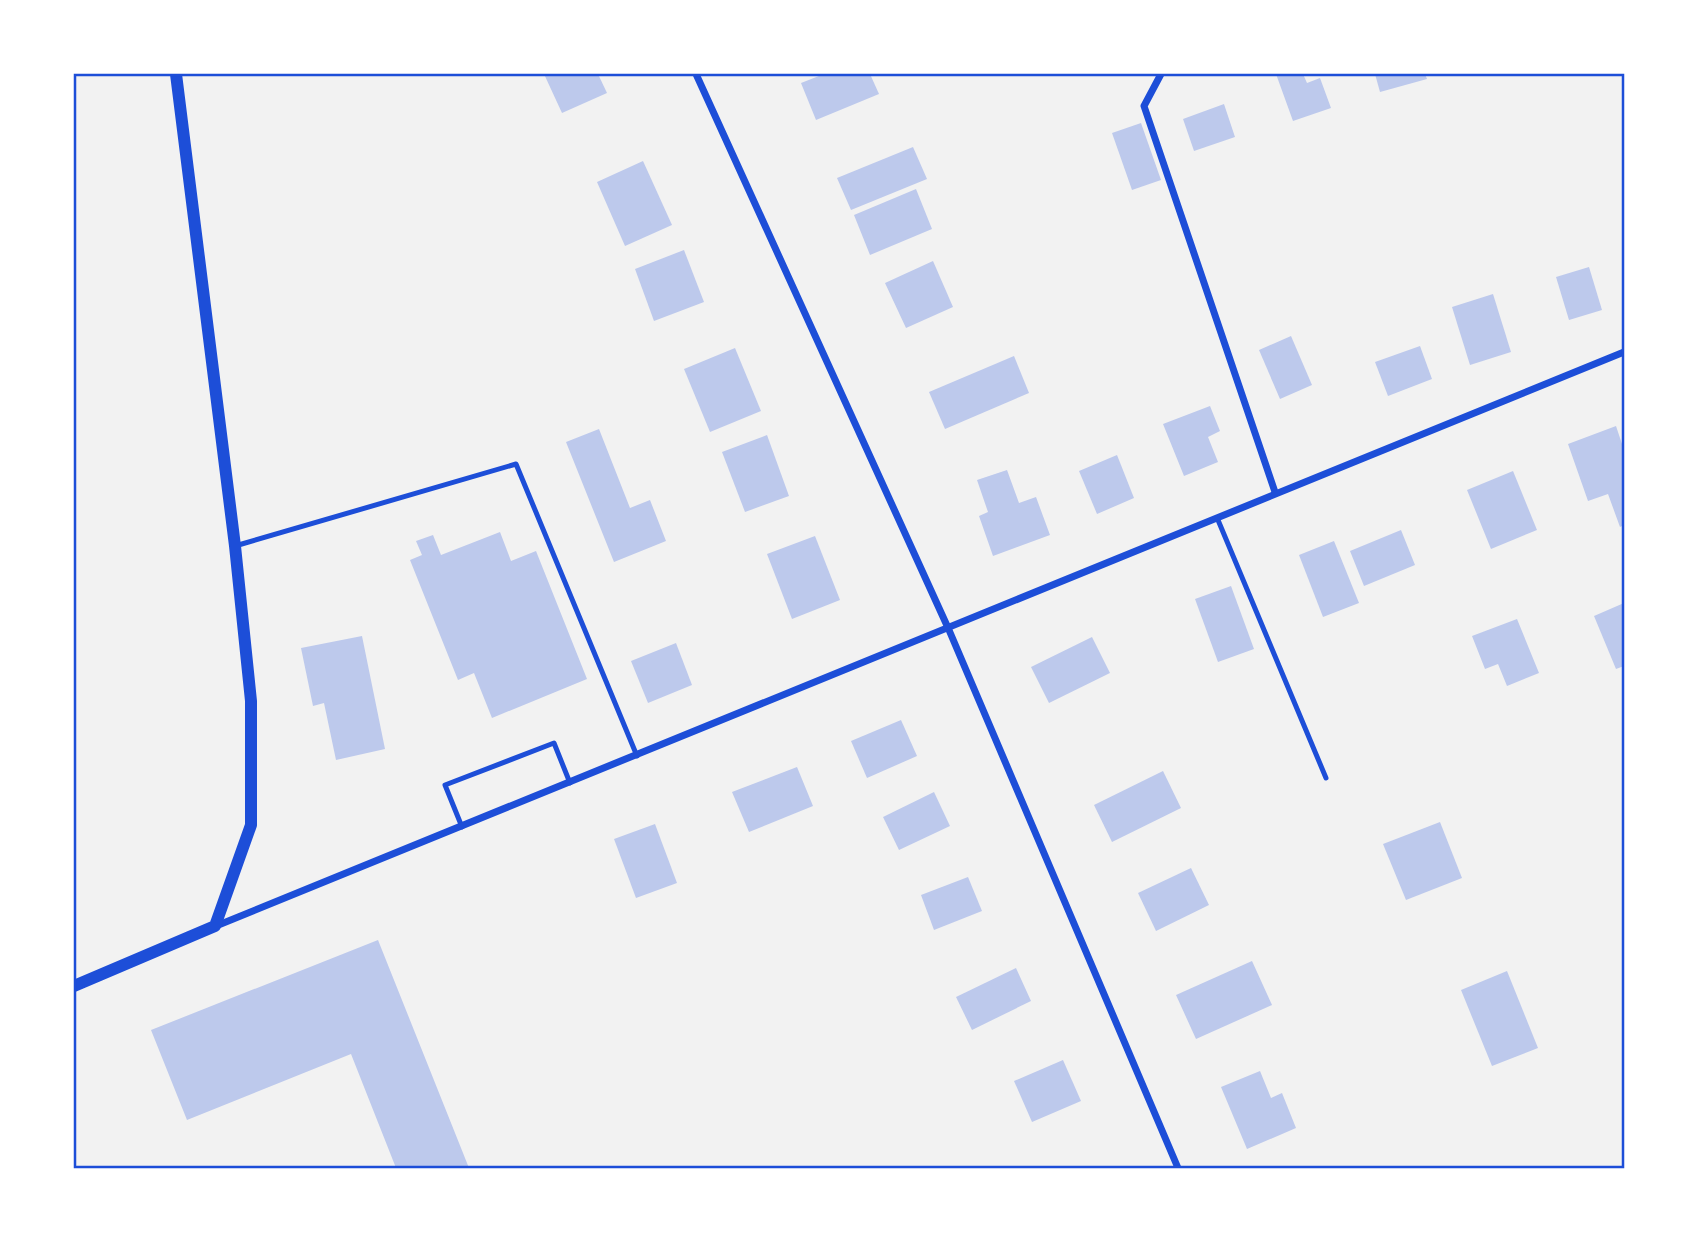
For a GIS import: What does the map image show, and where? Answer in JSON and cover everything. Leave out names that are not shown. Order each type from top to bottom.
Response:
[{"type":"street","points":[[176,74],[236,546],[251,701],[251,825],[215,926]]},
{"type":"street","points":[[696,74],[949,629],[1178,1168]]},
{"type":"street","points":[[1161,74],[1144,106],[1275,492]]},
{"type":"street","points":[[74,986],[215,926],[1218,520],[1275,492],[1625,352]]},
{"type":"lane","points":[[236,546],[516,464],[637,756]]},
{"type":"lane","points":[[1218,520],[1326,778]]},
{"type":"lane","points":[[463,827],[445,785],[554,743],[570,783]]},
{"type":"building","points":[[544,74],[598,74],[607,93],[562,113]]},
{"type":"building","points":[[824,74],[870,74],[879,94],[816,120],[801,83]]},
{"type":"building","points":[[1276,74],[1303,74],[1307,83],[1320,78],[1331,108],[1293,121]]},
{"type":"building","points":[[1375,74],[1425,74],[1427,79],[1380,92]]},
{"type":"building","points":[[1224,104],[1235,137],[1194,151],[1183,119]]},
{"type":"building","points":[[1141,123],[1161,180],[1132,190],[1112,133]]},
{"type":"building","points":[[913,147],[927,179],[851,210],[837,178]]},
{"type":"building","points":[[643,161],[672,225],[625,246],[597,182]]},
{"type":"building","points":[[916,189],[932,229],[870,255],[854,215]]},
{"type":"building","points":[[684,250],[704,302],[654,321],[635,269]]},
{"type":"building","points":[[933,261],[953,307],[906,328],[885,283]]},
{"type":"building","points":[[1589,267],[1602,310],[1569,320],[1556,277]]},
{"type":"building","points":[[1493,294],[1511,352],[1470,365],[1452,307]]},
{"type":"building","points":[[1291,336],[1312,385],[1280,399],[1259,350]]},
{"type":"building","points":[[1420,346],[1432,379],[1388,396],[1375,362]]},
{"type":"building","points":[[735,348],[761,411],[710,432],[684,369]]},
{"type":"building","points":[[1014,356],[1029,393],[945,429],[929,392]]},
{"type":"building","points":[[1210,406],[1220,431],[1208,437],[1218,462],[1184,476],[1163,424]]},
{"type":"building","points":[[1616,426],[1624,450],[1624,525],[1620,527],[1608,494],[1588,501],[1568,444]]},
{"type":"building","points":[[599,429],[630,508],[650,500],[666,541],[614,562],[566,442]]},
{"type":"building","points":[[767,435],[789,496],[745,512],[722,452]]},
{"type":"building","points":[[1117,455],[1134,498],[1097,514],[1079,471]]},
{"type":"building","points":[[1007,470],[1019,503],[1036,497],[1050,535],[993,556],[979,516],[988,512],[977,480]]},
{"type":"building","points":[[1513,471],[1537,530],[1491,549],[1467,490]]},
{"type":"building","points":[[1401,530],[1415,565],[1364,586],[1350,551]]},
{"type":"building","points":[[500,532],[511,561],[536,551],[587,679],[492,718],[474,673],[458,680],[410,560],[422,555],[416,541],[433,535],[441,555]]},
{"type":"building","points":[[815,536],[840,600],[792,619],[767,554]]},
{"type":"building","points":[[1334,541],[1359,603],[1323,617],[1299,555]]},
{"type":"building","points":[[1231,586],[1254,649],[1218,662],[1195,599]]},
{"type":"building","points":[[1624,603],[1624,666],[1616,669],[1594,616]]},
{"type":"building","points":[[1517,619],[1539,673],[1507,686],[1498,664],[1485,669],[1472,636]]},
{"type":"building","points":[[362,636],[385,749],[336,760],[324,703],[313,706],[301,648]]},
{"type":"building","points":[[1092,637],[1110,673],[1049,703],[1031,667]]},
{"type":"building","points":[[676,643],[692,685],[648,703],[631,661]]},
{"type":"building","points":[[901,720],[917,756],[867,778],[851,741]]},
{"type":"building","points":[[797,767],[813,806],[749,832],[732,792]]},
{"type":"building","points":[[1163,771],[1181,808],[1112,842],[1094,805]]},
{"type":"building","points":[[934,792],[950,826],[899,850],[883,817]]},
{"type":"building","points":[[1440,822],[1462,878],[1406,900],[1383,844]]},
{"type":"building","points":[[655,824],[677,883],[636,898],[614,839]]},
{"type":"building","points":[[1191,868],[1209,905],[1156,931],[1138,893]]},
{"type":"building","points":[[968,877],[982,911],[934,930],[921,895]]},
{"type":"building","points":[[378,940],[469,1168],[396,1168],[351,1054],[187,1120],[151,1030]]},
{"type":"building","points":[[1252,961],[1272,1005],[1196,1039],[1176,995]]},
{"type":"building","points":[[1016,968],[1031,1001],[972,1030],[956,997]]},
{"type":"building","points":[[1507,971],[1538,1048],[1492,1066],[1461,990]]},
{"type":"building","points":[[1063,1060],[1081,1101],[1032,1122],[1014,1081]]},
{"type":"building","points":[[1260,1071],[1271,1098],[1282,1093],[1296,1128],[1247,1149],[1221,1087]]}]
